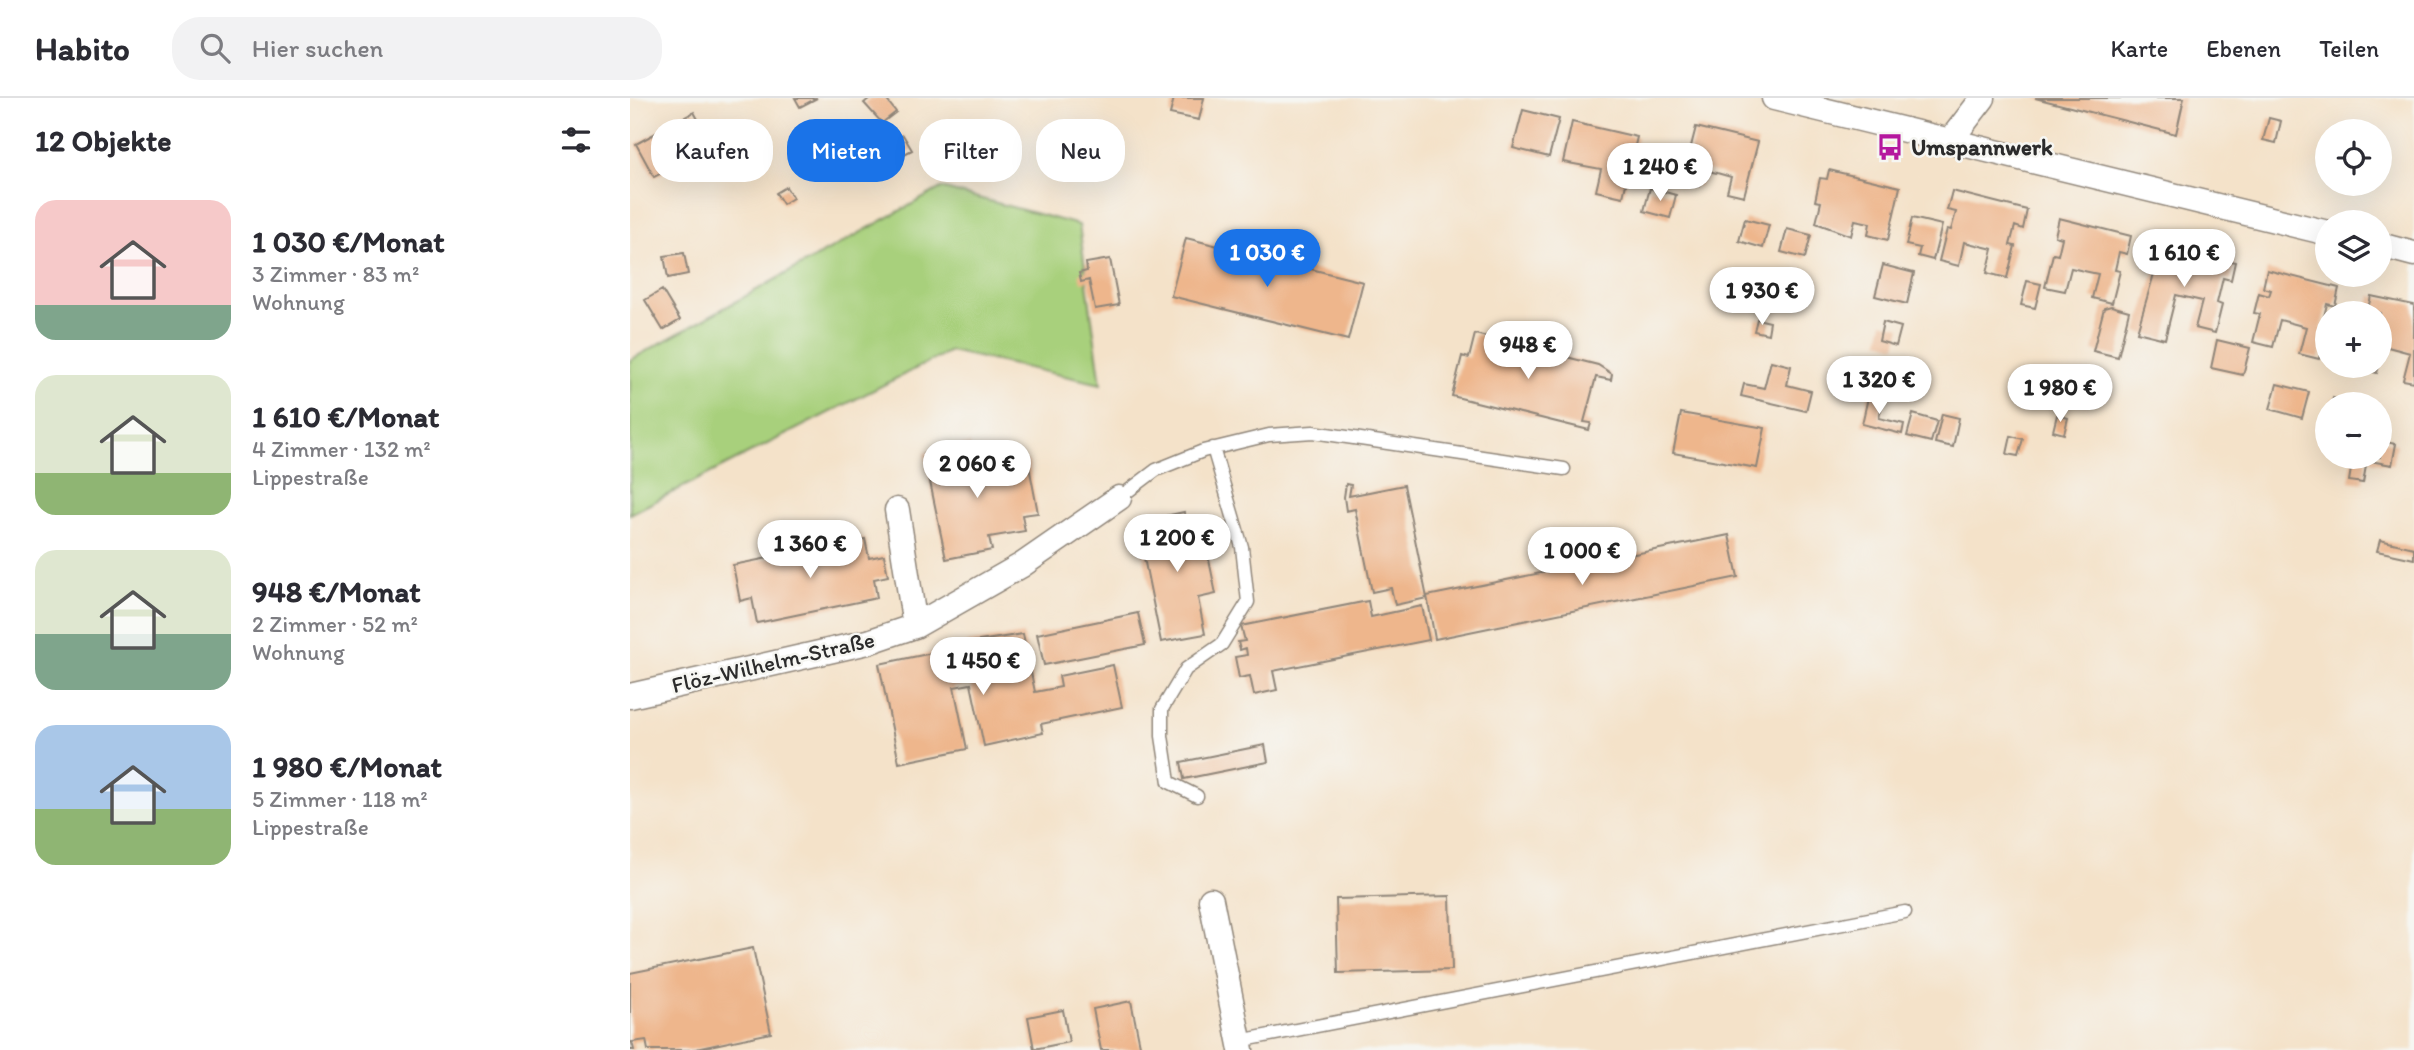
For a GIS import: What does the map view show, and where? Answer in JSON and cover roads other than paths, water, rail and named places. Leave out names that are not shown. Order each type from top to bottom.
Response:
[{"type":"street","points":[[1774,98],[2315,230]]},
{"type":"street","points":[[1950,141],[1983,98]]},
{"type":"street","points":[[2392,249],[2414,254]]},
{"type":"street","name":"Flöz-Wilhelm-Straße","points":[[630,696],[868,642],[915,626],[1022,565],[1119,498]]},
{"type":"street","points":[[897,510],[915,626]]},
{"type":"street","points":[[1211,900],[1240,1046]]},
{"type":"lane","points":[[1119,498],[1156,470],[1213,448],[1269,435],[1313,432],[1564,469]]},
{"type":"lane","points":[[1197,796],[1169,782],[1161,736],[1161,709],[1186,669],[1222,644],[1248,602],[1242,547],[1213,448]]},
{"type":"lane","points":[[1240,1046],[1905,912]]},
{"type":"place","name":"Umspannwerk","points":[[1890,147]]}]
